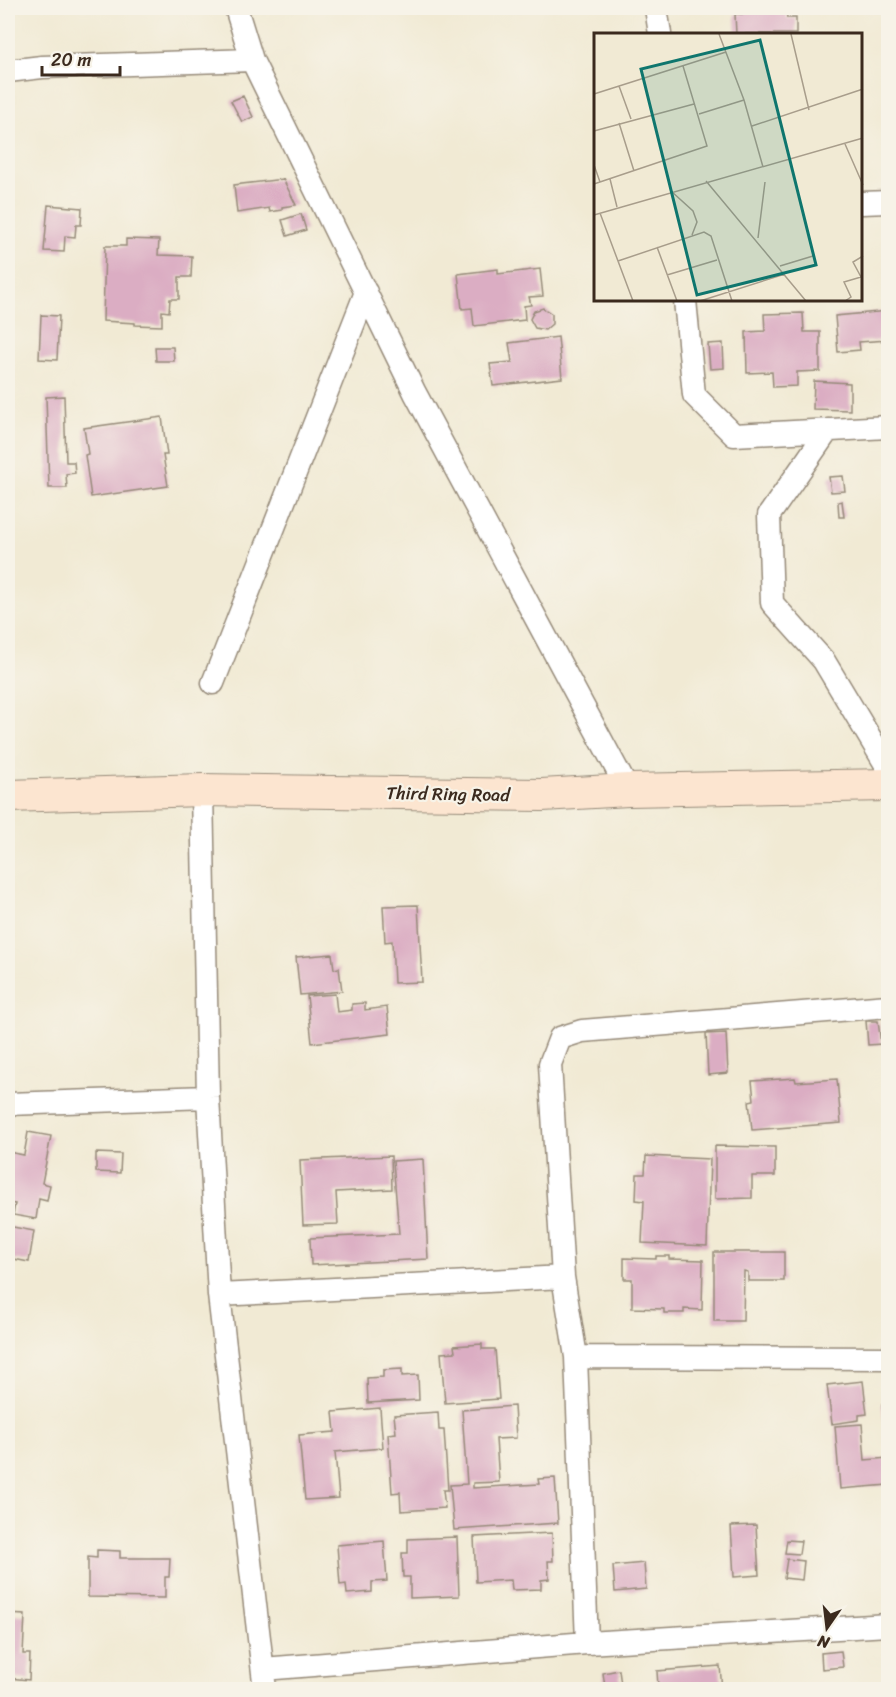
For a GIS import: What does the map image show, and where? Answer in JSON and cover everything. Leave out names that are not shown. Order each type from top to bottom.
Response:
[{"type":"street","points":[[236,8],[252,60],[415,393],[628,790]]},
{"type":"street","points":[[656,8],[660,33]]},
{"type":"street","points":[[8,71],[42,67],[252,60]]},
{"type":"street","points":[[863,203],[888,202]]},
{"type":"street","points":[[213,682],[366,292]]},
{"type":"street","points":[[685,302],[694,395],[734,435],[888,427]]},
{"type":"street","points":[[828,430],[769,515],[772,603],[824,661],[888,768]]},
{"type":"street","name":"Third Ring Road","points":[[8,796],[202,790],[542,795],[628,790],[888,785]]},
{"type":"street","points":[[202,790],[207,1097],[219,1295],[264,1679],[587,1643],[888,1626]]},
{"type":"street","points":[[587,1643],[576,1357],[563,1277],[550,1064],[560,1038],[582,1031],[888,1006]]},
{"type":"street","points":[[8,1104],[207,1097]]},
{"type":"street","points":[[219,1295],[563,1277]]},
{"type":"street","points":[[576,1357],[888,1358]]},
{"type":"building","points":[[742,8],[786,8],[787,18],[796,18],[796,33],[736,33],[735,14],[742,14]]},
{"type":"building","points":[[243,96],[253,117],[242,122],[231,101]]},
{"type":"building","points":[[283,179],[296,205],[270,212],[269,208],[237,213],[234,185]]},
{"type":"building","points":[[48,205],[82,208],[81,225],[76,225],[75,237],[65,236],[64,252],[44,251]]},
{"type":"building","points":[[301,214],[306,230],[287,236],[282,220]]},
{"type":"building","points":[[126,239],[159,240],[158,255],[192,256],[191,277],[179,277],[179,299],[170,299],[169,312],[162,311],[162,326],[103,321],[105,246],[126,246]]},
{"type":"building","points":[[498,269],[498,274],[540,269],[543,296],[529,297],[531,305],[524,306],[525,320],[474,326],[472,308],[462,309],[458,274]]},
{"type":"building","points":[[543,308],[552,314],[552,324],[545,330],[535,328],[530,319],[534,311]]},
{"type":"building","points":[[888,311],[888,340],[859,342],[860,350],[838,352],[835,316]]},
{"type":"building","points":[[803,313],[804,332],[820,332],[820,371],[797,372],[797,386],[773,387],[772,372],[747,373],[746,332],[765,331],[764,314]]},
{"type":"building","points":[[41,315],[59,316],[57,360],[39,359]]},
{"type":"building","points":[[558,337],[562,378],[493,386],[490,364],[512,362],[509,343]]},
{"type":"building","points":[[723,343],[724,368],[710,369],[708,344]]},
{"type":"building","points":[[155,347],[173,347],[174,361],[156,361]]},
{"type":"building","points":[[814,381],[850,383],[850,410],[813,409]]},
{"type":"building","points":[[64,396],[66,462],[74,462],[75,473],[66,474],[67,488],[49,488],[46,397]]},
{"type":"building","points":[[162,417],[167,455],[163,455],[168,486],[91,497],[84,428]]},
{"type":"building","points":[[843,476],[845,491],[831,492],[829,477]]},
{"type":"building","points":[[842,501],[844,517],[839,517],[838,502]]},
{"type":"building","points":[[418,905],[422,982],[394,983],[392,941],[385,942],[383,906]]},
{"type":"building","points":[[332,954],[334,969],[339,968],[342,991],[300,995],[296,957]]},
{"type":"building","points":[[335,994],[337,1012],[352,1010],[352,1004],[365,1003],[365,1010],[387,1007],[390,1034],[312,1043],[307,996]]},
{"type":"building","points":[[866,1021],[878,1021],[881,1044],[868,1045]]},
{"type":"building","points":[[726,1033],[728,1073],[708,1075],[706,1034]]},
{"type":"building","points":[[795,1078],[796,1082],[837,1079],[841,1123],[752,1130],[749,1101],[754,1100],[752,1081]]},
{"type":"building","points":[[28,1132],[51,1136],[42,1183],[50,1185],[47,1201],[39,1199],[36,1219],[13,1215],[15,1204],[8,1203],[8,1152],[24,1155]]},
{"type":"building","points":[[715,1146],[775,1147],[775,1176],[752,1176],[752,1198],[715,1199]]},
{"type":"building","points":[[96,1153],[121,1154],[120,1173],[96,1172]]},
{"type":"building","points":[[391,1156],[392,1189],[336,1192],[338,1224],[303,1225],[300,1160]]},
{"type":"building","points":[[646,1156],[710,1159],[707,1246],[642,1243],[644,1201],[636,1200],[637,1174],[645,1174]]},
{"type":"building","points":[[423,1159],[428,1259],[311,1265],[310,1238],[399,1234],[393,1161]]},
{"type":"building","points":[[8,1226],[34,1231],[29,1262],[8,1258]]},
{"type":"building","points":[[714,1252],[784,1252],[784,1281],[748,1281],[748,1272],[744,1271],[743,1321],[714,1321]]},
{"type":"building","points":[[656,1256],[669,1256],[669,1259],[703,1260],[702,1310],[684,1309],[684,1313],[664,1313],[664,1309],[632,1308],[632,1279],[624,1279],[624,1258],[656,1259]]},
{"type":"building","points":[[482,1344],[482,1349],[495,1349],[499,1399],[445,1403],[441,1353],[455,1352],[454,1346]]},
{"type":"building","points":[[402,1369],[402,1376],[418,1375],[419,1400],[368,1403],[367,1378],[383,1377],[383,1370]]},
{"type":"building","points":[[863,1381],[867,1414],[859,1415],[859,1420],[832,1424],[827,1385]]},
{"type":"building","points":[[888,1403],[888,1440],[886,1440],[882,1404]]},
{"type":"building","points":[[514,1406],[516,1438],[496,1439],[499,1482],[473,1483],[473,1488],[539,1484],[538,1479],[555,1478],[558,1523],[454,1530],[450,1485],[467,1484],[462,1410]]},
{"type":"building","points":[[380,1408],[383,1448],[335,1452],[339,1498],[305,1500],[299,1435],[335,1432],[333,1412]]},
{"type":"building","points":[[438,1412],[439,1430],[444,1430],[448,1490],[443,1490],[445,1508],[401,1511],[400,1492],[392,1493],[388,1434],[396,1433],[394,1415]]},
{"type":"building","points":[[862,1424],[865,1460],[888,1458],[888,1485],[840,1489],[835,1426]]},
{"type":"building","points":[[756,1525],[759,1575],[734,1577],[731,1526]]},
{"type":"building","points":[[552,1533],[553,1561],[548,1561],[549,1579],[541,1580],[541,1589],[512,1590],[511,1580],[476,1582],[474,1537]]},
{"type":"building","points":[[457,1537],[459,1596],[410,1598],[410,1577],[403,1577],[402,1553],[408,1553],[408,1539]]},
{"type":"building","points":[[787,1540],[801,1541],[799,1554],[785,1553]]},
{"type":"building","points":[[384,1541],[387,1581],[372,1582],[372,1592],[347,1594],[346,1584],[340,1585],[337,1545]]},
{"type":"building","points":[[97,1550],[120,1551],[120,1558],[170,1558],[169,1577],[165,1577],[165,1598],[88,1597],[88,1557],[97,1558]]},
{"type":"building","points":[[787,1559],[804,1561],[802,1580],[784,1578]]},
{"type":"building","points":[[644,1563],[646,1589],[615,1592],[613,1566]]},
{"type":"building","points":[[8,1614],[25,1615],[23,1654],[30,1654],[29,1680],[8,1678]]},
{"type":"building","points":[[841,1651],[843,1667],[822,1669],[821,1653]]},
{"type":"building","points":[[720,1666],[722,1690],[654,1690],[653,1686],[658,1686],[657,1671]]},
{"type":"building","points":[[619,1670],[621,1685],[605,1687],[603,1673]]},
{"type":"building","points":[[633,1686],[633,1690],[613,1690],[613,1687]]}]
